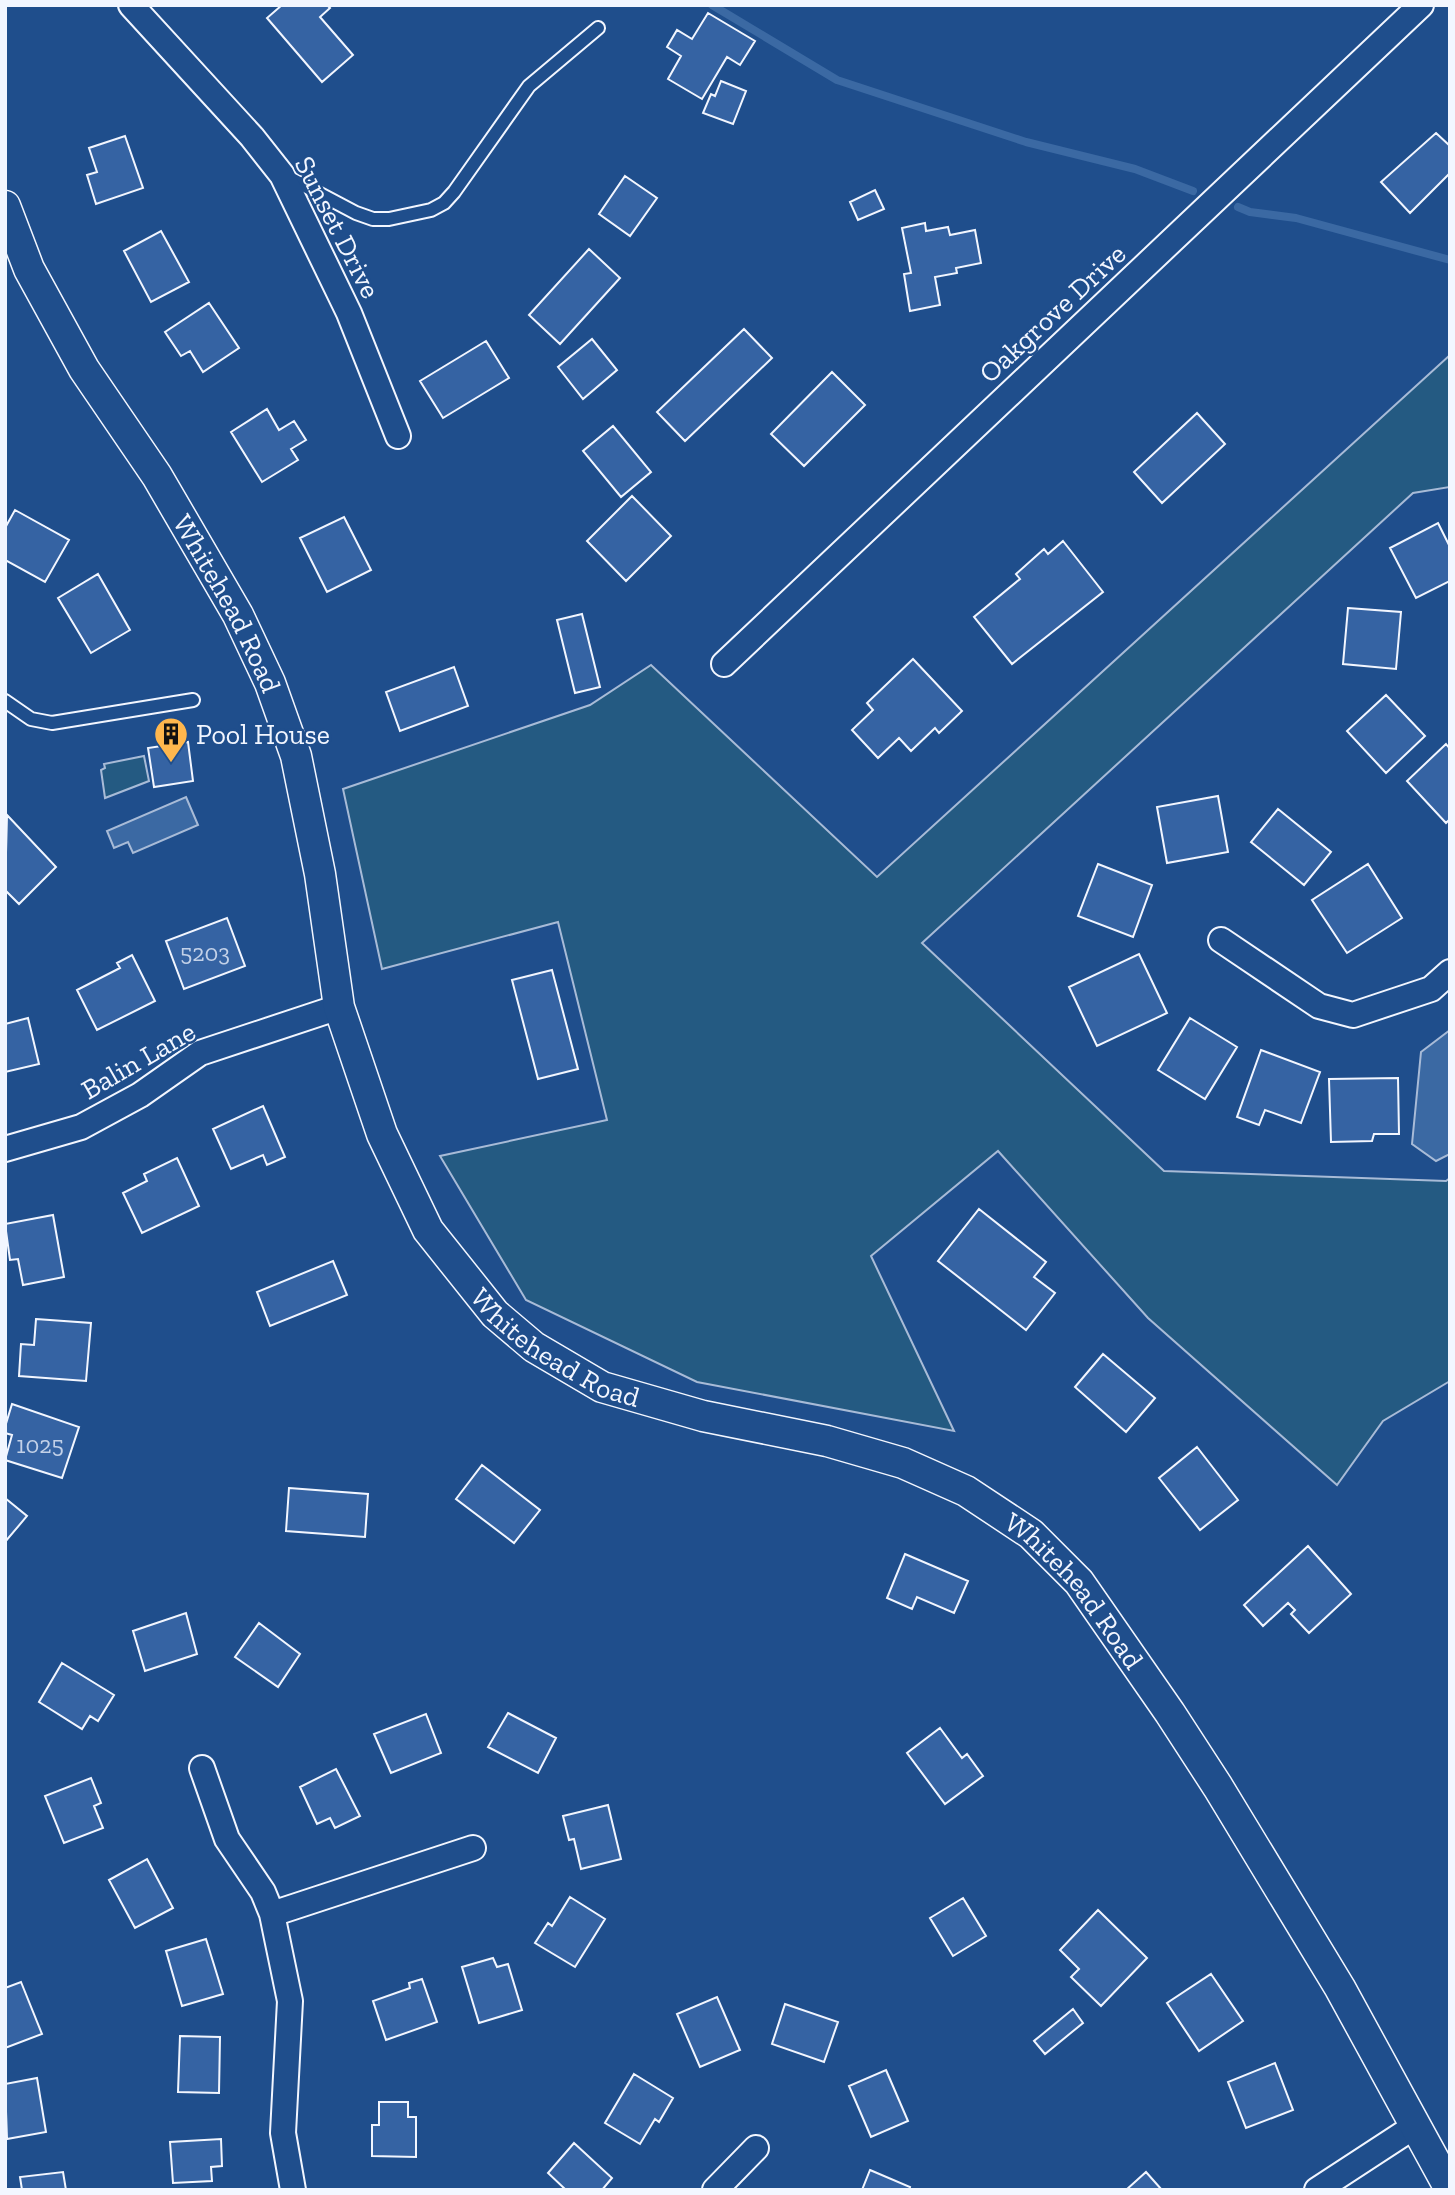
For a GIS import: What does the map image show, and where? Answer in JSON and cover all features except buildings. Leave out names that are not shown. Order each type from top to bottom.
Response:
[{"type":"street","name":"Sunset Drive","points":[[131,5],[252,137],[282,175],[349,313],[398,436]]},
{"type":"street","name":"Oakgrove Drive","points":[[724,664],[1421,5]]},
{"type":"street","name":"Whitehead Road","points":[[5,206],[29,269],[84,369],[157,476],[238,615],[270,683],[296,756],[320,874],[339,1007],[382,1134],[428,1230],[495,1314],[534,1347],[602,1387],[703,1416],[827,1441],[915,1469],[966,1491],[1031,1534],[1079,1582],[1218,1787],[1339,1988],[1450,2189]]},
{"type":"street","points":[[1221,940],[1319,1006],[1353,1015],[1431,989],[1450,972]]},
{"type":"street","name":"Balin Lane","points":[[5,1149],[81,1127],[140,1095],[200,1053],[339,1007]]},
{"type":"street","points":[[202,1768],[227,1839],[263,1892],[272,1914],[290,2001],[284,2133],[293,2190]]},
{"type":"street","points":[[272,1914],[473,1848]]},
{"type":"street","points":[[1317,2190],[1415,2126]]},
{"type":"street","points":[[715,2190],[756,2148]]},
{"type":"lane","points":[[282,175],[373,219],[388,219],[431,210],[444,203],[454,192],[529,86],[598,28]]},
{"type":"lane","points":[[5,701],[32,719],[52,723],[192,701]]},
{"type":"shaded area","points":[[1450,355],[1450,487],[1413,493],[922,943],[1164,1171],[1446,1181],[1450,1178],[1450,1381],[1383,1421],[1337,1485],[1148,1318],[998,1151],[871,1256],[954,1431],[697,1382],[526,1300],[440,1156],[607,1120],[558,922],[382,969],[343,789],[590,705],[651,665],[877,877]]},
{"type":"shaded area","points":[[144,756],[149,781],[105,798],[101,770],[105,768],[104,764]]},
{"type":"shaded area","points":[[186,797],[198,825],[133,853],[128,842],[114,848],[107,831]]},
{"type":"shaded area","points":[[1450,1030],[1450,1154],[1436,1161],[1412,1144],[1421,1052]]},
{"type":"waterway","points":[[712,5],[837,80],[1026,142],[1135,169],[1193,191]]},
{"type":"waterway","points":[[1238,207],[1250,212],[1296,218],[1450,260]]},
{"type":"place","name":"Pool House","points":[[171,764]]}]
